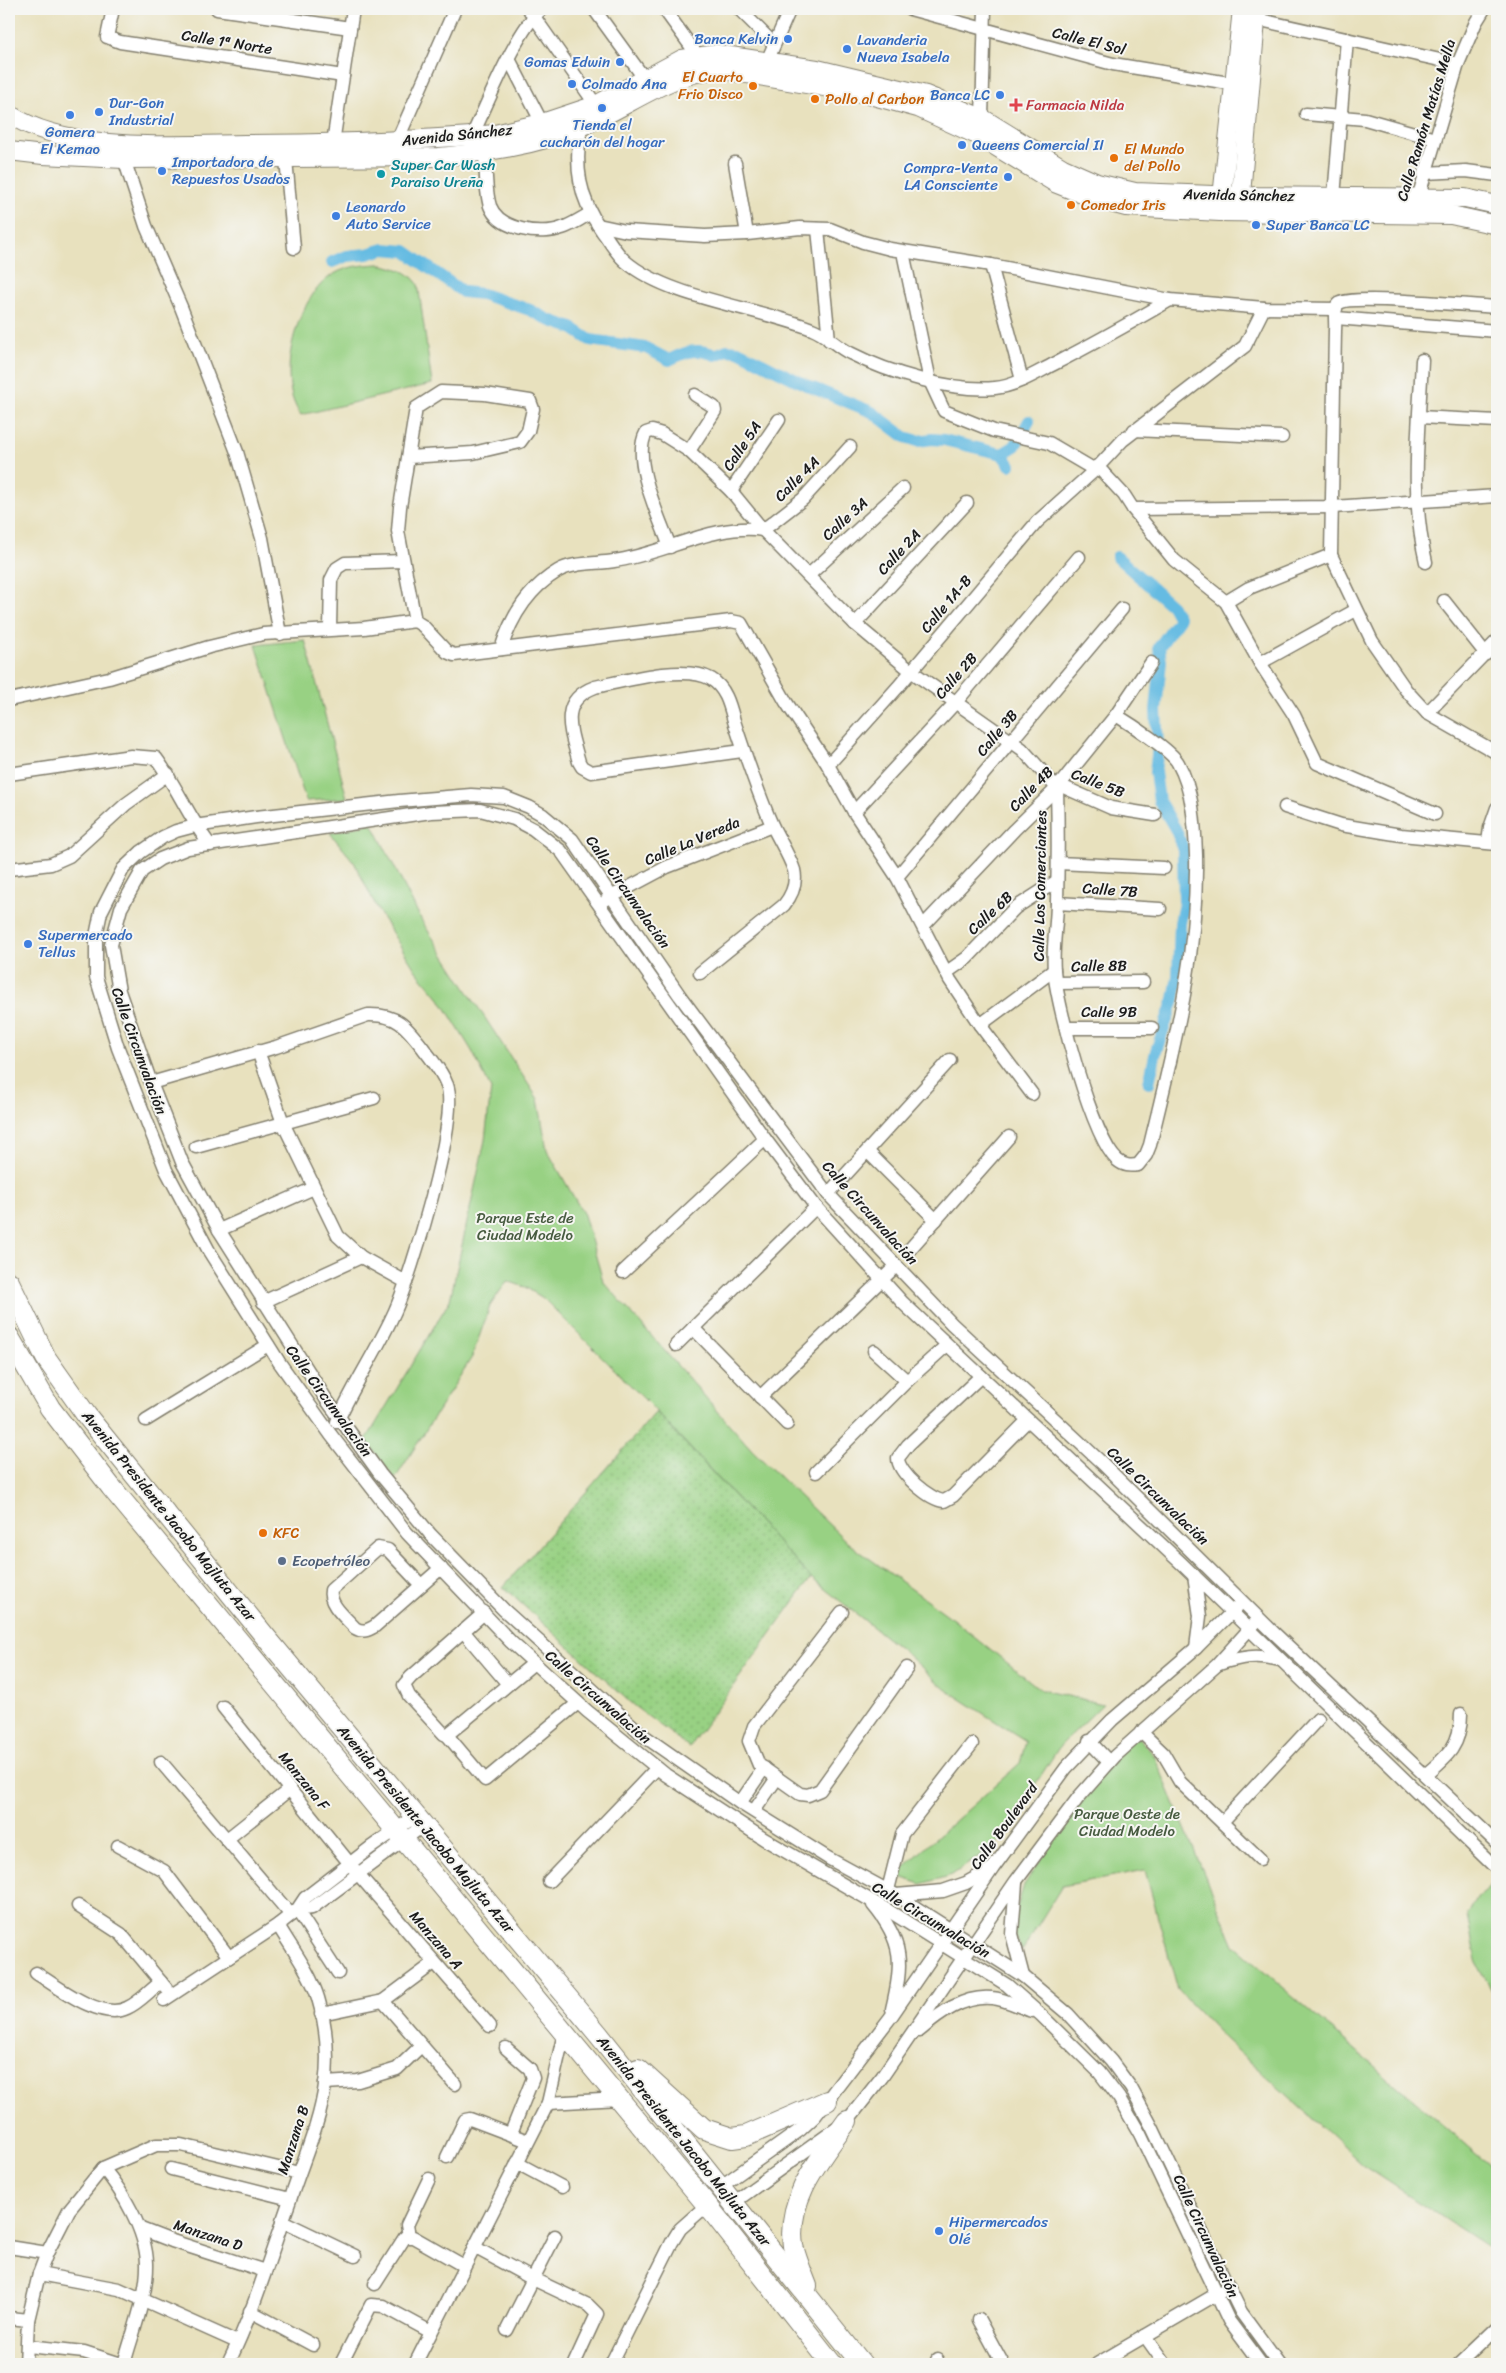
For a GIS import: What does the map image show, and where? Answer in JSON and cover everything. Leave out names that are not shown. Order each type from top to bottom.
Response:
[{"type":"main road","name":"Avenida Presidente Jacobo Majluta Azar","points":[[9,1282],[46,1358],[87,1416],[264,1634],[599,2035],[862,2364]]},
{"type":"main road","name":"Avenida Presidente Jacobo Majluta Azar","points":[[9,1337],[50,1408],[70,1435],[707,2205],[832,2364]]},
{"type":"main road","points":[[599,2035],[704,2129],[723,2136],[732,2138],[746,2136],[827,2101]]},
{"type":"main road","points":[[811,2300],[794,2248],[793,2212],[805,2183],[847,2121]]},
{"type":"street","name":"Calle 1ª Norte","points":[[113,9],[107,38],[120,42],[343,76]]},
{"type":"street","points":[[217,9],[350,28]]},
{"type":"street","points":[[333,143],[353,9]]},
{"type":"street","points":[[397,150],[455,9]]},
{"type":"street","points":[[594,9],[644,78]]},
{"type":"street","points":[[664,9],[698,56]]},
{"type":"street","points":[[739,9],[774,44]]},
{"type":"street","points":[[764,68],[790,9]]},
{"type":"street","name":"Calle El Sol","points":[[910,9],[986,31],[1128,67],[1235,84]]},
{"type":"street","points":[[977,135],[982,118],[986,31],[985,9]]},
{"type":"street","name":"Calle Ramón Matías Mella","points":[[1415,207],[1458,64],[1476,22],[1484,9]]},
{"type":"street","points":[[472,136],[509,59],[535,11],[596,105]]},
{"type":"street","points":[[1249,13],[1347,40],[1458,64]]},
{"type":"street","points":[[1230,204],[1235,84],[1249,13]]},
{"type":"street","points":[[1230,204],[1252,80],[1249,13]]},
{"type":"street","points":[[1334,197],[1347,40]]},
{"type":"street","name":"Avenida Sánchez","points":[[9,151],[43,155],[124,159],[286,159],[397,150],[472,136],[495,134],[542,124],[596,105],[682,59],[717,54],[926,111],[977,135],[1057,184],[1108,203],[1126,207],[1230,204],[1334,197],[1415,207],[1497,225]]},
{"type":"street","points":[[509,59],[542,124]]},
{"type":"street","name":"Avenida Sánchez","points":[[9,114],[25,125],[39,130],[84,140],[186,145],[333,143],[439,157],[525,145],[581,127],[682,76],[717,69],[764,68],[858,78],[926,95],[982,118],[1063,168],[1115,188],[1135,192],[1230,204],[1415,207],[1464,198],[1497,205]]},
{"type":"street","points":[[1306,114],[1340,115],[1377,121],[1435,139]]},
{"type":"street","points":[[581,127],[578,147],[580,180],[590,214],[625,260],[658,282],[816,330],[849,353],[930,381],[966,389],[998,388],[1022,380],[1091,345],[1170,300]]},
{"type":"street","points":[[484,152],[490,206],[496,216],[508,224],[534,231],[551,231],[563,228],[590,214]]},
{"type":"street","points":[[124,159],[146,226],[181,307],[237,452],[262,538],[280,634]]},
{"type":"street","points":[[286,159],[294,248]]},
{"type":"street","points":[[735,163],[747,234]]},
{"type":"street","points":[[1424,173],[1466,171],[1497,175]]},
{"type":"street","points":[[598,225],[665,235],[747,234],[800,228],[830,229],[862,242],[903,252],[991,265],[1170,300],[1336,313],[1497,331]]},
{"type":"street","points":[[818,229],[829,340]]},
{"type":"street","points":[[903,252],[930,381],[942,408],[947,414],[994,431],[1049,443],[1096,468],[1124,495],[1174,560],[1226,602],[1260,663],[1294,715],[1317,763],[1327,769],[1357,779],[1435,814]]},
{"type":"street","points":[[991,265],[1022,380]]},
{"type":"street","points":[[1497,307],[1375,300],[1344,300],[1338,304],[1336,313],[1331,555],[1372,641],[1406,690],[1426,713],[1497,753]]},
{"type":"street","name":"Calle 1A-B","points":[[828,765],[911,672],[1037,522],[1134,430],[1245,346],[1264,308]]},
{"type":"street","points":[[1422,360],[1416,500],[1419,533],[1426,562]]},
{"type":"street","points":[[409,457],[474,453],[520,442],[528,431],[534,408],[530,401],[510,397],[441,392],[416,408],[398,531],[402,561],[415,621]]},
{"type":"street","points":[[689,451],[716,410],[696,395]]},
{"type":"street","points":[[1419,417],[1497,421]]},
{"type":"street","name":"Calle 5A","points":[[731,491],[779,420]]},
{"type":"street","points":[[1134,430],[1282,437]]},
{"type":"street","points":[[670,547],[644,474],[642,440],[646,433],[652,432],[675,441],[689,451],[731,491],[763,530],[855,624],[911,672],[1011,741],[1031,758],[1058,787]]},
{"type":"street","name":"Calle 4A","points":[[763,530],[803,499],[850,447]]},
{"type":"street","name":"Calle 3A","points":[[808,575],[903,488]]},
{"type":"street","points":[[1133,509],[1333,507],[1497,496]]},
{"type":"street","name":"Calle 2A","points":[[855,624],[967,503]]},
{"type":"street","points":[[501,649],[518,609],[530,595],[558,571],[629,559],[724,531],[744,528],[763,530]]},
{"type":"street","points":[[1226,602],[1249,588],[1331,555]]},
{"type":"street","name":"Calle 2B","points":[[854,812],[956,702],[1079,557]]},
{"type":"street","points":[[330,629],[331,580],[337,568],[345,564],[402,561]]},
{"type":"street","points":[[1444,601],[1486,654]]},
{"type":"street","name":"Calle 3B","points":[[897,877],[1122,609]]},
{"type":"street","points":[[1260,663],[1356,610]]},
{"type":"street","points":[[9,700],[109,678],[210,647],[263,634],[364,628],[415,621],[423,626],[447,652],[454,655],[737,621],[744,626],[786,702],[828,765],[854,812],[897,877],[950,980],[980,1025],[1032,1094]]},
{"type":"street","points":[[1426,713],[1497,641]]},
{"type":"street","name":"Calle 4B","points":[[923,926],[1014,830],[1058,787],[1116,715],[1151,663]]},
{"type":"street","points":[[700,973],[790,898],[795,880],[794,870],[772,826],[742,751],[730,706],[721,688],[709,678],[693,673],[670,674],[595,687],[578,696],[572,704],[569,715],[579,762],[582,767],[591,772],[742,751]]},
{"type":"street","name":"Calle Los Comerciantes","points":[[1058,787],[1055,977],[1067,1028],[1091,1111],[1108,1149],[1118,1160],[1128,1166],[1138,1164],[1146,1155],[1150,1145],[1190,970],[1195,919],[1195,835],[1187,784],[1177,761],[1163,748],[1116,715]]},
{"type":"street","points":[[9,774],[131,756],[156,758],[168,774],[195,826],[210,845]]},
{"type":"street","points":[[9,869],[51,864],[70,856],[126,804],[168,774]]},
{"type":"street","name":"Calle 5B","points":[[1058,787],[1111,808],[1155,815]]},
{"type":"street","name":"Calle Circunvalación","points":[[1261,2364],[1229,2321],[1140,2134],[1119,2098],[1089,2060],[1042,2015],[1007,1986],[941,1944],[764,1839],[657,1768],[578,1703],[534,1663],[440,1568],[407,1532],[331,1435],[268,1345],[209,1251],[166,1170],[118,1048],[96,977],[96,936],[101,912],[123,869],[141,852],[162,837],[195,826],[399,801],[471,795],[504,797],[543,815],[572,839],[680,996],[828,1194],[895,1267],[952,1324],[1103,1464],[1259,1619],[1497,1843]]},
{"type":"street","points":[[1285,806],[1341,825],[1443,840],[1492,843],[1490,828],[1497,808]]},
{"type":"street","name":"Calle Circunvalación","points":[[1280,2364],[1242,2312],[1152,2126],[1131,2088],[1111,2060],[1068,2014],[1023,1976],[892,1893],[828,1858],[754,1812],[644,1736],[504,1610],[424,1528],[380,1474],[326,1399],[263,1302],[219,1230],[182,1162],[151,1083],[120,991],[111,945],[114,928],[121,908],[142,872],[160,859],[188,848],[431,812],[480,810],[520,822],[533,829],[562,851],[765,1139],[816,1206],[881,1280],[1194,1575],[1497,1869]]},
{"type":"street","name":"Calle La Vereda","points":[[598,904],[668,867],[772,826]]},
{"type":"street","points":[[1058,864],[1164,868]]},
{"type":"street","name":"Calle 6B","points":[[947,972],[967,958],[1015,908],[1057,881]]},
{"type":"street","name":"Calle 7B","points":[[1057,903],[1160,910]]},
{"type":"street","name":"Calle 8B","points":[[980,1025],[1055,977],[1143,982]]},
{"type":"street","points":[[151,1083],[368,1015],[383,1015],[407,1027],[438,1068],[448,1086],[451,1106],[448,1129],[406,1282],[378,1347],[339,1416],[331,1435]]},
{"type":"street","name":"Calle 9B","points":[[1067,1028],[1152,1028]]},
{"type":"street","points":[[258,1051],[283,1123],[338,1236],[361,1257],[406,1282]]},
{"type":"street","points":[[828,1194],[950,1060]]},
{"type":"street","points":[[196,1147],[374,1098]]},
{"type":"street","points":[[910,1249],[1009,1137]]},
{"type":"street","points":[[623,1272],[765,1139]]},
{"type":"street","points":[[868,1152],[936,1220]]},
{"type":"street","points":[[219,1230],[314,1188]]},
{"type":"street","points":[[676,1345],[816,1206]]},
{"type":"street","points":[[263,1302],[361,1257]]},
{"type":"street","points":[[760,1396],[895,1267]]},
{"type":"street","points":[[693,1328],[787,1424]]},
{"type":"street","points":[[816,1472],[947,1344]]},
{"type":"street","points":[[146,1420],[268,1345]]},
{"type":"street","points":[[874,1351],[907,1381]]},
{"type":"street","points":[[981,1376],[908,1446],[898,1458],[900,1468],[929,1496],[944,1501],[953,1496],[1028,1420]]},
{"type":"street","points":[[420,1585],[388,1550],[378,1548],[331,1590],[329,1596],[355,1628],[360,1631],[368,1630],[440,1568]]},
{"type":"street","points":[[1194,1575],[1200,1616],[1196,1648]]},
{"type":"street","name":"Calle Boulevard","points":[[720,2187],[800,2130],[827,2101],[890,2018],[993,1868],[1066,1768],[1089,1741],[1196,1648],[1243,1602]]},
{"type":"street","points":[[842,1612],[754,1726],[749,1741],[756,1759],[764,1768],[800,1794],[808,1795],[820,1790],[907,1668]]},
{"type":"street","points":[[484,1613],[411,1677],[404,1686],[409,1696],[447,1735],[484,1780],[578,1703]]},
{"type":"street","points":[[733,2203],[847,2121],[869,2095],[1016,1881],[1078,1798],[1109,1762],[1140,1732],[1217,1665],[1259,1619]]},
{"type":"street","points":[[463,1631],[508,1684]]},
{"type":"street","points":[[1217,1665],[1250,1656],[1264,1656],[1280,1660]]},
{"type":"street","points":[[447,1735],[534,1663]]},
{"type":"street","name":"Manzana F","points":[[223,1707],[359,1875]]},
{"type":"street","points":[[1425,1775],[1447,1757],[1456,1744],[1461,1726],[1461,1714]]},
{"type":"street","points":[[1222,1822],[1318,1719]]},
{"type":"street","points":[[1140,1732],[1163,1752],[1180,1782],[1260,1859]]},
{"type":"street","points":[[1089,1741],[1109,1762]]},
{"type":"street","points":[[972,1744],[902,1834],[892,1893],[943,1891],[966,1883],[993,1868]]},
{"type":"street","points":[[161,1762],[294,1913],[338,1973]]},
{"type":"street","points":[[549,1881],[657,1768]]},
{"type":"street","points":[[740,1803],[764,1768]]},
{"type":"street","points":[[754,1812],[777,1778]]},
{"type":"street","points":[[227,1839],[290,1789]]},
{"type":"street","points":[[78,1906],[121,1934],[161,1982],[168,1998],[278,1925],[294,1913],[305,1898],[350,1864],[400,1835],[421,1820]]},
{"type":"street","points":[[764,1839],[774,1824]]},
{"type":"street","points":[[294,1913],[312,1908],[359,1875],[400,1835]]},
{"type":"street","points":[[118,1846],[164,1871],[229,1957]]},
{"type":"street","name":"Manzana A","points":[[359,1875],[490,2026]]},
{"type":"street","points":[[1016,1881],[1012,1934],[1023,1976]]},
{"type":"street","points":[[869,1901],[884,1918],[900,1956],[900,1977],[890,2018]]},
{"type":"street","name":"Manzana B","points":[[228,2364],[265,2271],[321,2110],[325,2083],[326,2046],[322,2014],[313,1983],[278,1925]]},
{"type":"street","points":[[322,2014],[383,2002],[434,1963]]},
{"type":"street","points":[[36,1973],[100,2010],[125,2010],[161,1982]]},
{"type":"street","points":[[906,2042],[945,2011],[959,2003],[976,1998],[992,1998],[1042,2015]]},
{"type":"street","points":[[383,2002],[455,2084]]},
{"type":"street","points":[[415,2364],[548,2103],[564,2033]]},
{"type":"street","points":[[325,2083],[358,2081],[398,2069],[421,2046]]},
{"type":"street","points":[[506,2048],[530,2069],[533,2078],[511,2133]]},
{"type":"street","points":[[548,2103],[619,2099]]},
{"type":"street","points":[[447,2157],[465,2120],[474,2119],[528,2141]]},
{"type":"street","points":[[26,2364],[28,2320],[46,2253],[69,2210],[103,2168],[156,2145],[180,2145],[299,2173]]},
{"type":"street","points":[[517,2162],[562,2187]]},
{"type":"street","points":[[28,2346],[84,2352],[122,2364],[142,2300],[147,2264],[141,2229],[113,2180],[103,2168]]},
{"type":"street","points":[[171,2169],[290,2199]]},
{"type":"street","points":[[409,2236],[407,2225],[429,2179]]},
{"type":"street","points":[[611,2364],[672,2242],[680,2229],[707,2205]]},
{"type":"street","points":[[282,2221],[354,2256]]},
{"type":"street","name":"Manzana D","points":[[141,2229],[265,2271]]},
{"type":"street","points":[[375,2284],[404,2237],[409,2236],[464,2266]]},
{"type":"street","points":[[507,2330],[555,2236]]},
{"type":"street","points":[[9,2247],[46,2253]]},
{"type":"street","points":[[474,2247],[588,2306],[597,2314],[574,2364]]},
{"type":"street","points":[[39,2274],[120,2289],[237,2342]]},
{"type":"street","points":[[1097,2364],[1229,2287]]},
{"type":"street","points":[[341,2364],[371,2305],[383,2306],[431,2332]]},
{"type":"street","points":[[250,2311],[313,2345]]},
{"type":"street","points":[[9,2318],[28,2320]]},
{"type":"street","points":[[979,2320],[1003,2364]]},
{"type":"street","points":[[1459,2364],[1497,2328]]},
{"type":"street","points":[[1145,2336],[1165,2364]]},
{"type":"green space","points":[[379,264],[396,268],[406,273],[418,284],[432,384],[301,415],[293,400],[289,381],[290,361],[293,340],[309,300],[321,285],[339,271],[356,266]]},
{"type":"green space","points":[[305,640],[347,798],[306,801],[256,645]]},
{"type":"green space","name":"Parque Este de Ciudad Modelo","points":[[372,823],[423,923],[538,1099],[547,1150],[584,1215],[603,1281],[752,1450],[848,1543],[949,1616],[1041,1690],[1103,1704],[1060,1746],[996,1845],[952,1875],[921,1884],[895,1875],[1020,1763],[1026,1741],[945,1689],[907,1654],[811,1578],[653,1408],[543,1298],[525,1287],[507,1281],[490,1306],[472,1357],[395,1479],[366,1440],[450,1300],[485,1140],[491,1089],[472,1051],[440,999],[416,971],[379,912],[354,862],[330,833]]},
{"type":"green space","points":[[656,1412],[811,1578],[689,1747],[634,1706],[503,1587]]},
{"type":"green space","name":"Parque Oeste de Ciudad Modelo","points":[[1136,1735],[1154,1755],[1234,1945],[1497,2172],[1497,2253],[1363,2165],[1223,2037],[1178,1990],[1145,1870],[1062,1886],[1022,1951],[1011,1926],[1024,1885],[1080,1800]]},
{"type":"green space","points":[[1497,1880],[1495,1934],[1497,1938],[1497,2000],[1476,1961],[1467,1916],[1478,1896]]},
{"type":"waterway","points":[[332,262],[347,256],[367,254],[384,249],[405,251],[463,292],[482,294],[530,310],[549,320],[572,328],[590,340],[646,348],[669,360],[697,351],[715,355],[727,350],[738,351],[808,386],[872,412],[905,437],[918,441],[944,440],[1002,454]]},
{"type":"waterway","points":[[1010,465],[1002,454],[1015,446],[1029,421]]},
{"type":"waterway","points":[[1117,557],[1172,606],[1179,619],[1159,647],[1161,661],[1156,710],[1158,748],[1155,772],[1159,801],[1176,830],[1183,848],[1184,903],[1180,923],[1178,976],[1174,999],[1156,1051],[1149,1083]]},
{"type":"place","name":"Banca Kelvin","points":[[788,39]]},
{"type":"place","name":"Lavanderia Nueva Isabela","points":[[847,49]]},
{"type":"place","name":"Gomas Edwin","points":[[620,62]]},
{"type":"place","name":"Colmado Ana","points":[[572,84]]},
{"type":"place","name":"El Cuarto Frio Disco","points":[[753,86]]},
{"type":"place","name":"Banca LC","points":[[1000,95]]},
{"type":"place","name":"Pollo al Carbon","points":[[815,99]]},
{"type":"place","name":"Farmacia Nilda","points":[[1016,105]]},
{"type":"place","name":"Tienda el cucharón del hogar","points":[[602,108]]},
{"type":"place","name":"Dur-Gon Industrial","points":[[99,112]]},
{"type":"place","name":"Gomera El Kemao","points":[[70,115]]},
{"type":"place","name":"Queens Comercial II","points":[[962,145]]},
{"type":"place","name":"El Mundo del Pollo","points":[[1114,158]]},
{"type":"place","name":"Importadora de Repuestos Usados","points":[[162,171]]},
{"type":"place","name":"Super Car Wash Paraiso Ureña","points":[[381,174]]},
{"type":"place","name":"Compra-Venta LA Consciente","points":[[1008,177]]},
{"type":"place","name":"Comedor Iris","points":[[1071,205]]},
{"type":"place","name":"Leonardo Auto Service","points":[[336,216]]},
{"type":"place","name":"Super Banca LC","points":[[1256,225]]},
{"type":"place","name":"Supermercado Tellus","points":[[28,944]]},
{"type":"place","name":"KFC","points":[[263,1533]]},
{"type":"place","name":"Ecopetróleo","points":[[282,1561]]},
{"type":"place","name":"Hipermercados Olé","points":[[939,2231]]}]
